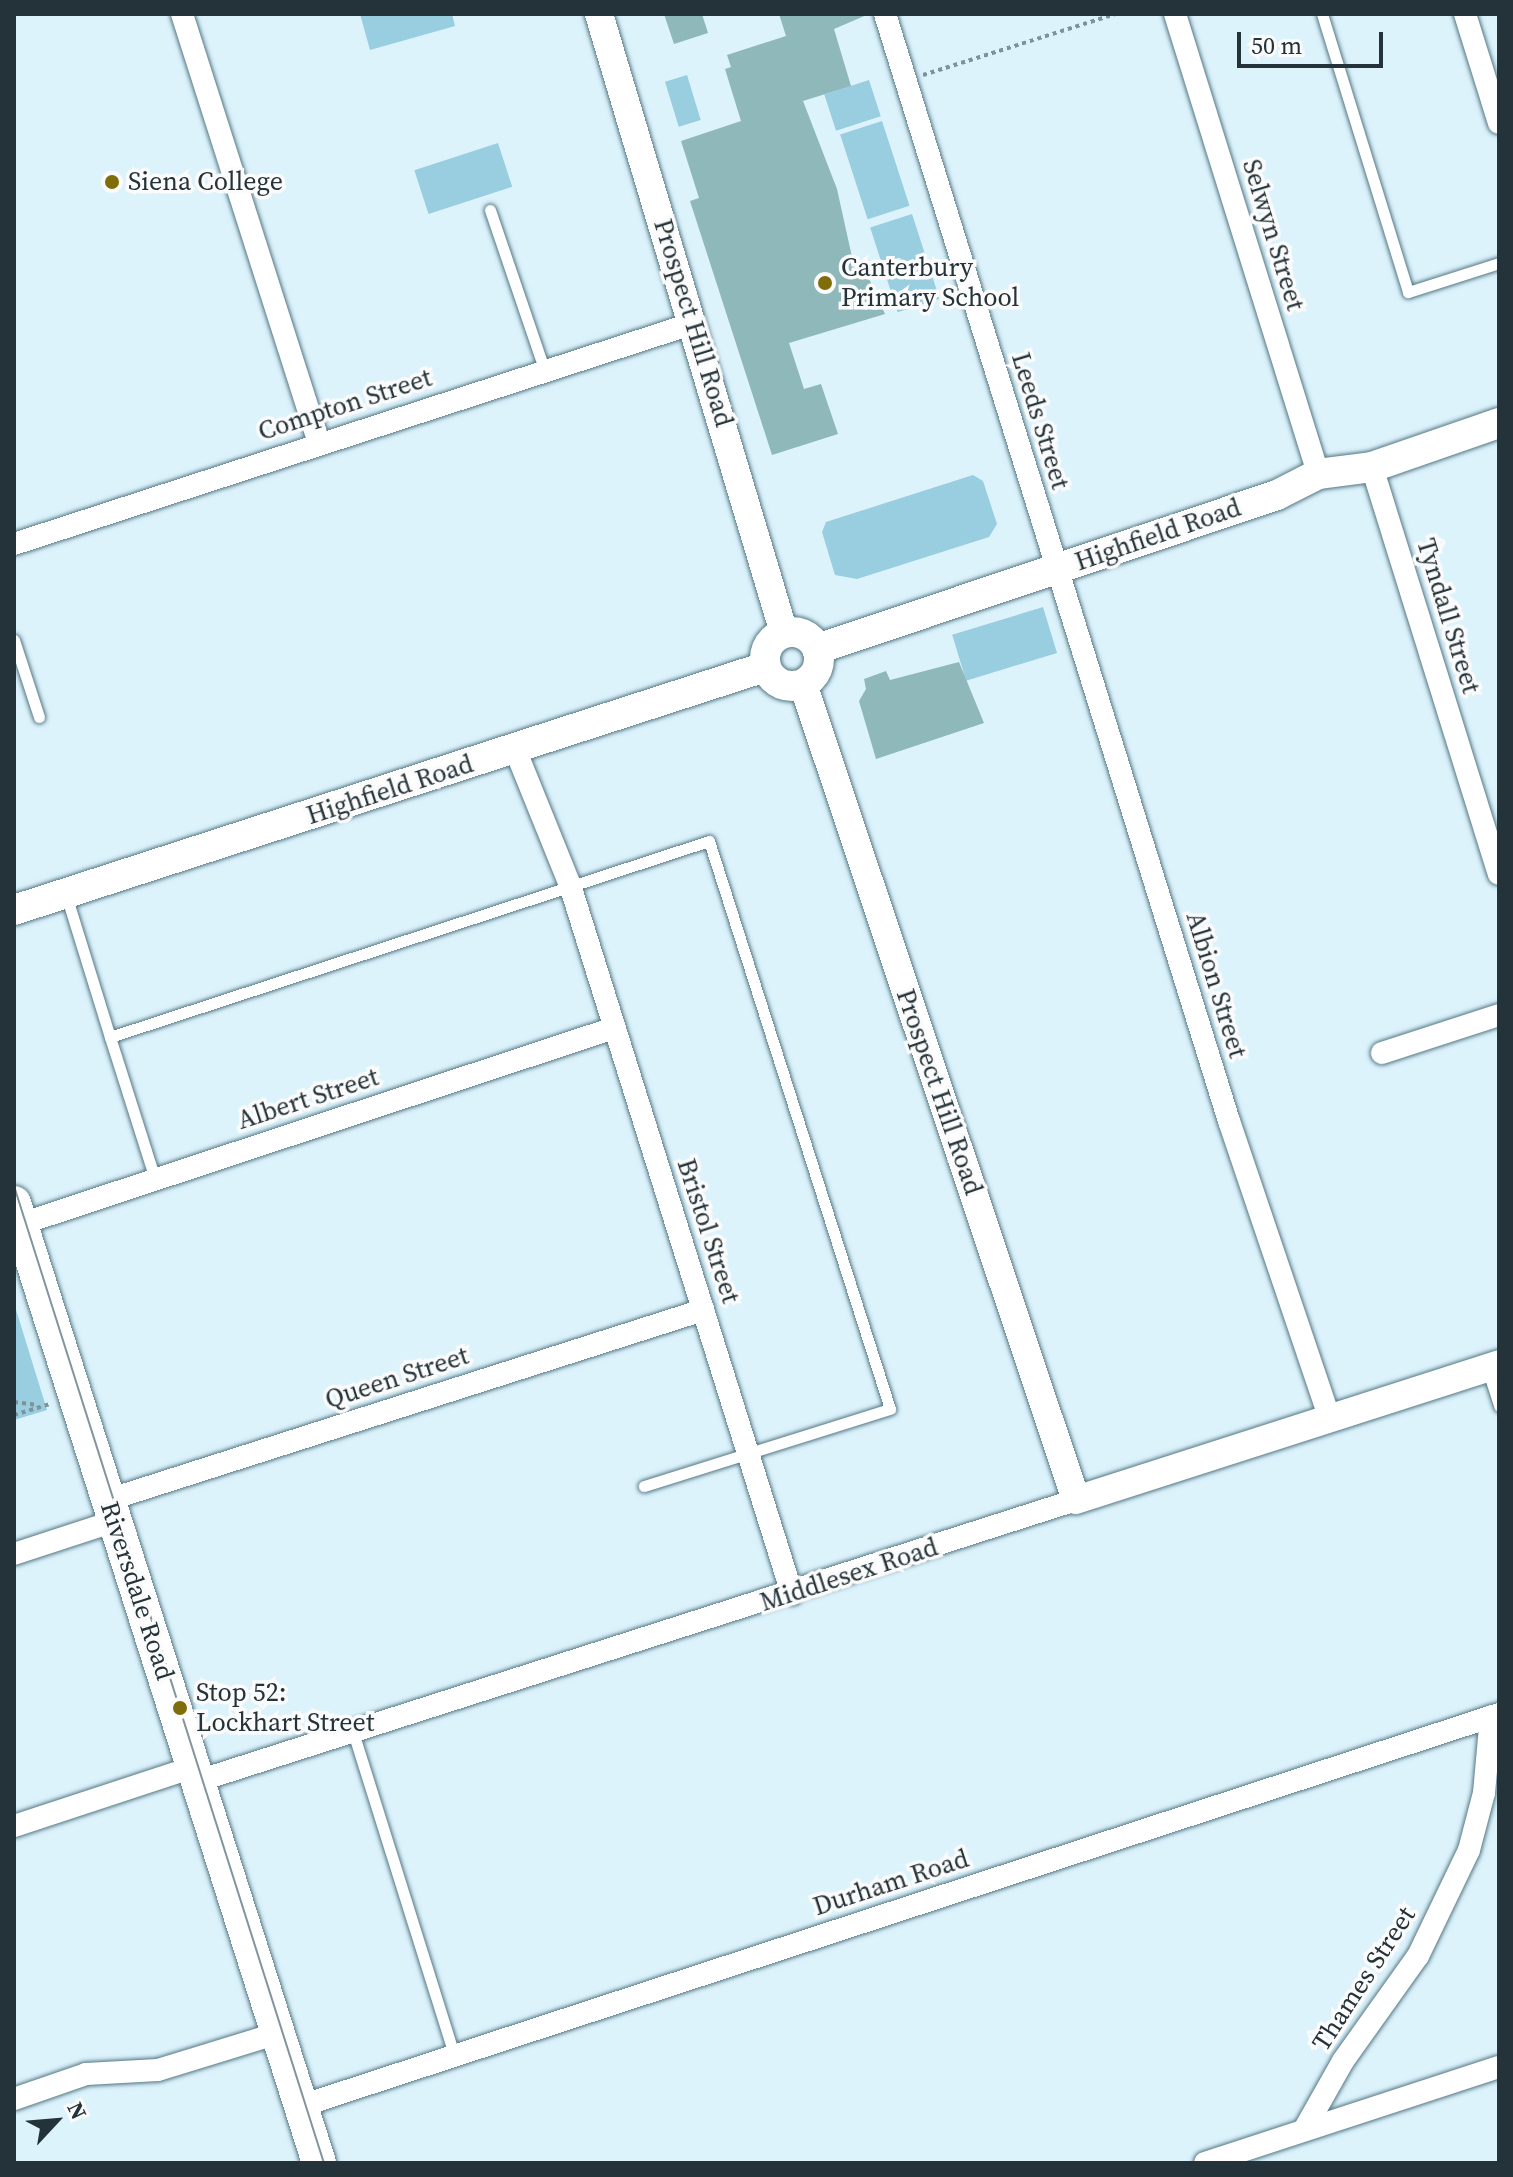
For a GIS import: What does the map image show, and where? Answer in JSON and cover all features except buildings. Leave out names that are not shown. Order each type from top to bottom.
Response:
[{"type":"main road","name":"Highfield Road","points":[[817,649],[1277,495],[1318,474],[1372,467],[1499,423]]},
{"type":"main road","points":[[784,633],[803,634],[817,649],[816,672],[803,684],[778,683],[765,667],[769,645],[784,633]]},
{"type":"main road","name":"Highfield Road","points":[[14,910],[765,667]]},
{"type":"main road","name":"Riversdale Road","points":[[17,1213],[319,2163]]},
{"type":"street","points":[[182,14],[319,443]]},
{"type":"street","name":"Prospect Hill Road","points":[[599,14],[694,323],[784,633]]},
{"type":"street","name":"Leeds Street","points":[[885,14],[1056,569]]},
{"type":"street","name":"Selwyn Street","points":[[1175,14],[1318,474]]},
{"type":"street","points":[[1465,14],[1499,123]]},
{"type":"street","name":"Compton Street","points":[[14,544],[544,369],[694,323]]},
{"type":"street","name":"Tyndall Street","points":[[1372,467],[1499,874]]},
{"type":"street","name":"Albion Street","points":[[1056,569],[1229,1121],[1329,1416]]},
{"type":"street","name":"Prospect Hill Road","points":[[803,684],[1076,1500]]},
{"type":"street","name":"Bristol Street","points":[[515,749],[570,885],[792,1594]]},
{"type":"street","points":[[1382,1053],[1499,1015]]},
{"type":"street","name":"Albert Street","points":[[17,1213],[155,1179],[614,1028]]},
{"type":"street","name":"Queen Street","points":[[14,1554],[112,1511],[703,1310]]},
{"type":"street","name":"Middlesex Road","points":[[14,1826],[195,1774],[248,1766],[792,1594],[1329,1416],[1493,1366]]},
{"type":"street","name":"Durham Road","points":[[301,2106],[1495,1715]]},
{"type":"street","name":"Thames Street","points":[[1304,2130],[1343,2061],[1418,1956],[1469,1850],[1484,1793],[1495,1715]]},
{"type":"street","points":[[14,2099],[86,2074],[158,2070],[278,2033]]},
{"type":"street","points":[[1206,2163],[1499,2067]]},
{"type":"lane","points":[[1322,14],[1408,292],[1499,263]]},
{"type":"lane","points":[[490,210],[544,369]]},
{"type":"lane","points":[[14,640],[39,717]]},
{"type":"lane","points":[[110,1037],[709,841],[890,1409],[644,1486]]},
{"type":"lane","points":[[66,895],[155,1179]]},
{"type":"lane","points":[[1493,1366],[1499,1406]]},
{"type":"lane","points":[[353,1732],[454,2055]]},
{"type":"path","points":[[905,80],[1115,14]]},
{"type":"path","points":[[14,1402],[22,1407],[49,1404],[14,1415]]},
{"type":"shaded area","points":[[360,14],[452,14],[455,26],[370,50]]},
{"type":"shaded area","points":[[687,75],[701,120],[679,127],[665,82]]},
{"type":"shaded area","points":[[869,80],[881,116],[836,131],[824,95]]},
{"type":"shaded area","points":[[882,121],[910,206],[868,219],[840,135]]},
{"type":"shaded area","points":[[498,143],[512,187],[429,214],[414,170]]},
{"type":"shaded area","points":[[912,214],[940,299],[898,312],[870,228]]},
{"type":"shaded area","points":[[973,475],[983,481],[997,524],[989,537],[857,579],[835,575],[822,532],[826,522]]},
{"type":"shaded area","points":[[1043,607],[1057,653],[966,681],[952,635]]},
{"type":"shaded area","points":[[14,1303],[47,1410],[14,1420]]},
{"type":"tram line","points":[[14,1186],[324,2163]]},
{"type":"place","name":"Siena College","points":[[112,182]]},
{"type":"place","name":"Canterbury Primary School","points":[[825,283]]},
{"type":"place","name":"Stop 52: Lockhart Street","points":[[180,1708]]}]
